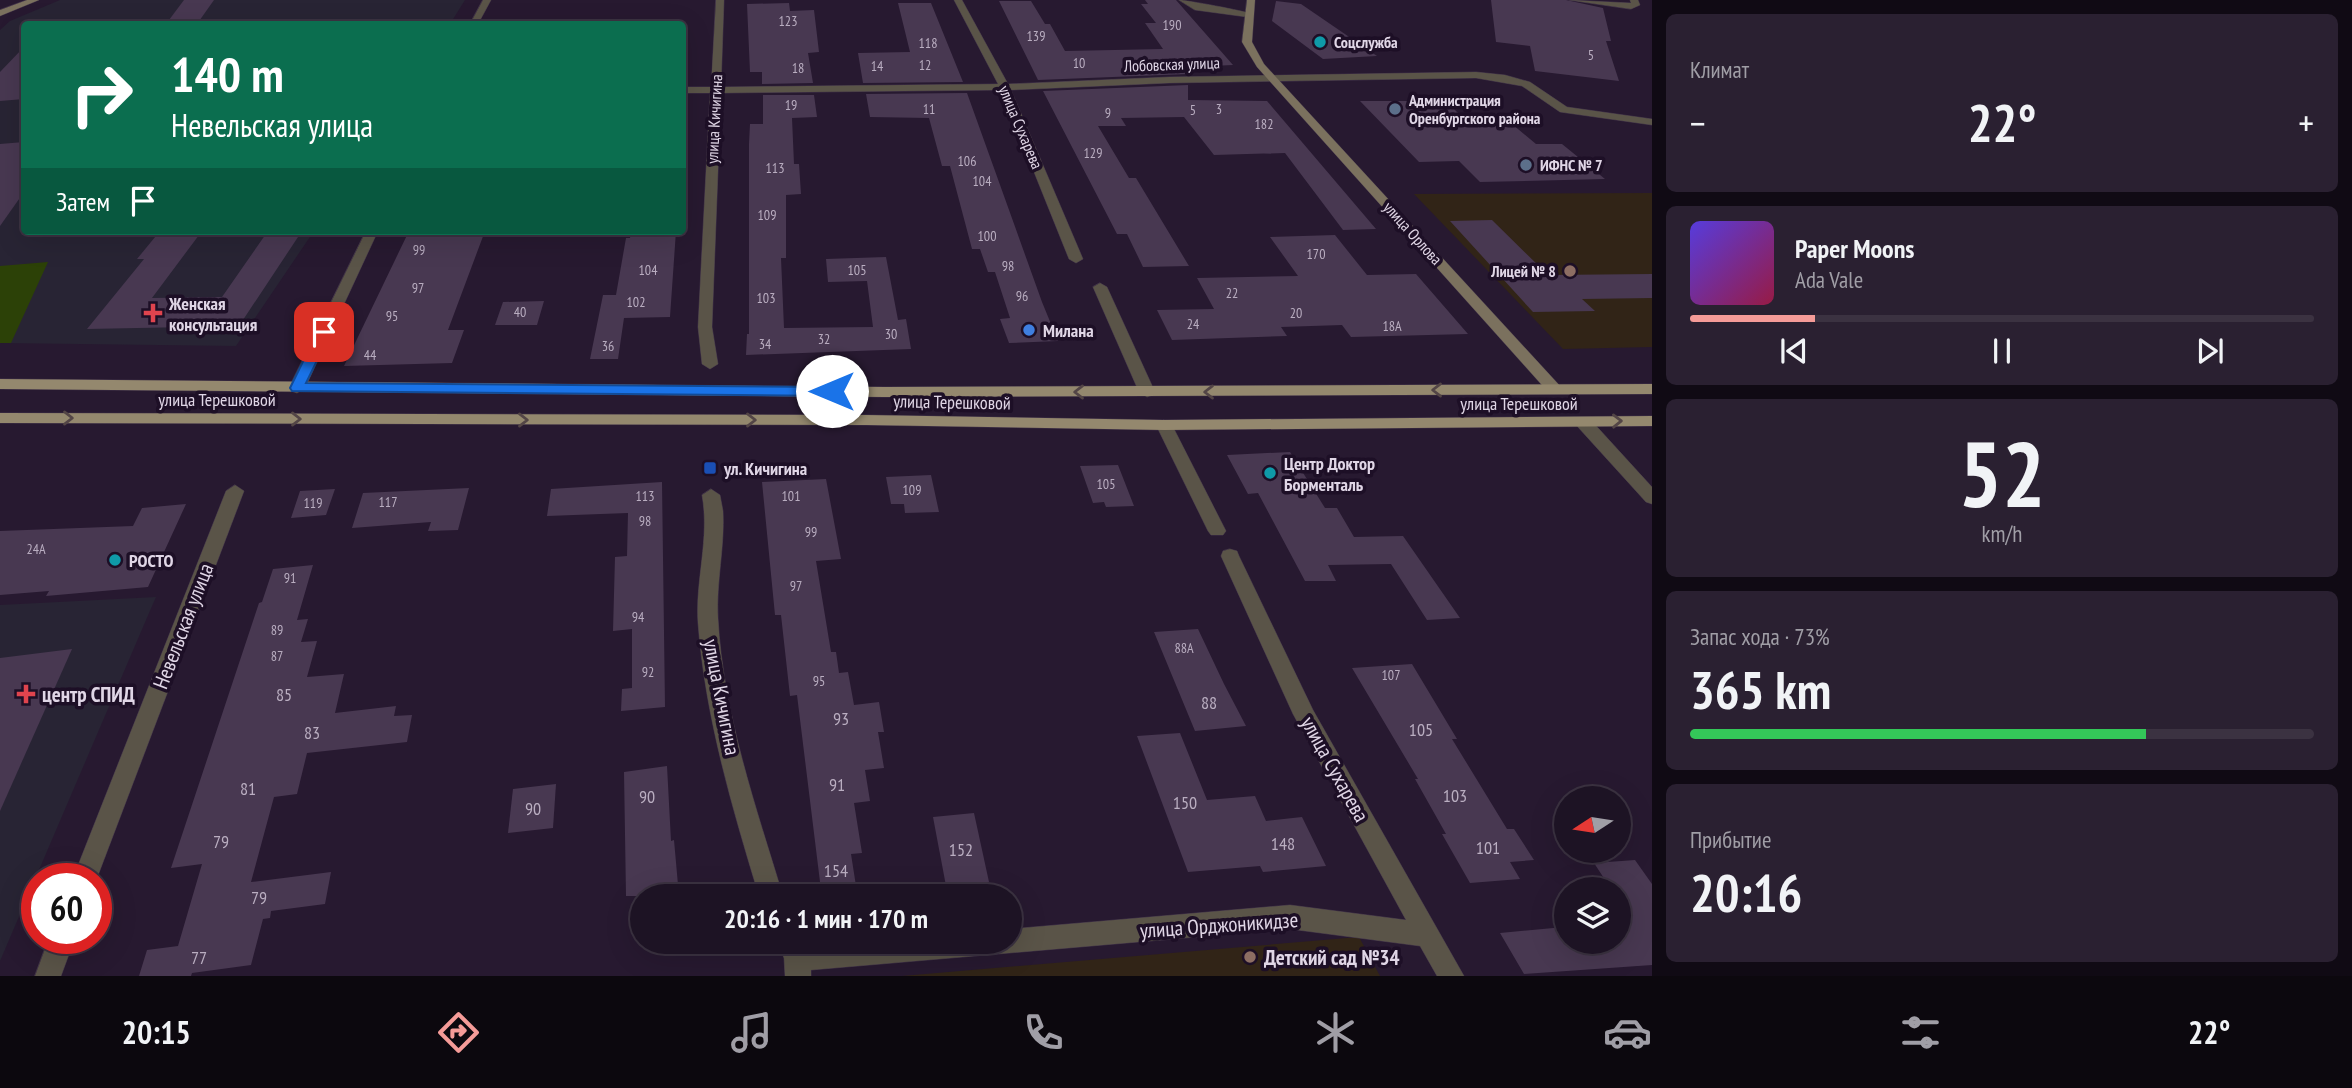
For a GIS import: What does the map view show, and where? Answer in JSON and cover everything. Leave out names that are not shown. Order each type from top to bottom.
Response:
[{"type":"main road","points":[[0,13],[35,0]]},
{"type":"main road","name":"улица Орлова","points":[[1251,0],[1245,32],[1250,52],[1555,390]]},
{"type":"main road","name":"улица Терешковой","points":[[0,384],[1147,392],[1652,389]]},
{"type":"main road","name":"улица Терешковой","points":[[0,418],[866,420],[1164,425],[1652,421]]},
{"type":"street","points":[[476,21],[487,0]]},
{"type":"street","name":"улица Кичигина","points":[[710,365],[705,327],[720,0]]},
{"type":"street","name":"улица Сухарева","points":[[958,0],[1005,87],[1076,259]]},
{"type":"street","points":[[1183,0],[1195,7],[1247,14]]},
{"type":"street","points":[[1573,0],[1634,3]]},
{"type":"street","name":"Лобовская улица","points":[[686,90],[1005,87],[1271,77],[1476,75],[1505,78],[1526,85],[1564,110],[1652,122]]},
{"type":"street","points":[[297,388],[370,235]]},
{"type":"street","points":[[1100,287],[1147,392]]},
{"type":"street","points":[[1583,422],[1652,498]]},
{"type":"street","points":[[1164,425],[1217,531]]},
{"type":"street","name":"Невельская улица","points":[[91,863],[235,491]]},
{"type":"street","name":"улица Кичигина","points":[[711,495],[717,517],[708,594],[717,684],[749,824],[767,884]]},
{"type":"street","name":"улица Сухарева","points":[[1230,556],[1304,714],[1451,976]]},
{"type":"street","name":"улица Орджоникидзе","points":[[1022,940],[1290,917],[1428,935]]},
{"type":"street","points":[[48,976],[56,954]]},
{"type":"street","points":[[795,959],[855,954]]},
{"type":"shaded area","points":[[60,0],[465,0],[452,21],[21,21],[21,235],[311,235],[236,346],[0,343],[0,30],[10,21]]},
{"type":"shaded area","name":"Лицей № 8","points":[[1652,193],[1652,347],[1563,349],[1414,194]]},
{"type":"shaded area","points":[[156,597],[42,863],[21,863],[21,912],[0,961],[0,605]]},
{"type":"shaded area","name":"Детский сад №34","points":[[1359,937],[1380,976],[902,976]]},
{"type":"green space","points":[[48,262],[11,343],[0,343],[0,266]]},
{"type":"building","points":[[184,0],[214,0],[199,21],[168,21]]},
{"type":"building","points":[[1145,0],[1176,0],[1233,65],[1188,67],[1188,74],[1038,80],[999,1],[1031,1],[1045,24],[1050,24],[1065,51],[1163,49],[1145,23],[1156,23],[1141,4],[1148,4]]},
{"type":"building","points":[[1491,0],[1566,0],[1603,8],[1611,41],[1606,41],[1619,81],[1535,71],[1530,46],[1496,42]]},
{"type":"building","points":[[1276,1],[1301,4],[1377,56],[1323,59],[1272,21]]},
{"type":"building","points":[[789,3],[790,11],[814,10],[819,52],[808,53],[813,83],[762,84],[762,72],[750,72],[747,4]]},
{"type":"building","points":[[898,3],[931,3],[963,82],[863,83],[858,53],[910,52]]},
{"type":"building","points":[[21,50],[21,99],[0,101],[0,72]]},
{"type":"building","points":[[1188,85],[1188,100],[1267,101],[1376,229],[1343,230],[1285,153],[1214,155],[1184,117],[1121,118],[1126,126],[1098,126],[1129,178],[1136,178],[1189,266],[1143,267],[1127,234],[1117,234],[1043,91]]},
{"type":"building","points":[[967,93],[1058,341],[1009,343],[1000,319],[1010,318],[995,272],[988,272],[980,249],[972,249],[950,166],[942,166],[929,118],[870,117],[866,94]]},
{"type":"building","points":[[763,95],[814,95],[817,117],[792,118],[794,164],[799,164],[801,194],[786,195],[786,258],[781,258],[784,328],[873,327],[867,281],[828,282],[826,259],[886,257],[898,320],[906,319],[911,349],[746,355],[749,334],[750,124],[763,124]]},
{"type":"building","points":[[1360,101],[1446,101],[1465,120],[1506,119],[1536,144],[1562,144],[1605,179],[1480,182],[1459,161],[1419,162]]},
{"type":"building","points":[[21,142],[21,196],[0,226],[0,144]]},
{"type":"building","points":[[1492,220],[1548,275],[1652,274],[1652,298],[1582,299],[1595,311],[1533,312],[1450,221]]},
{"type":"building","points":[[157,235],[199,235],[152,298],[222,297],[265,235],[299,235],[239,326],[87,329],[144,259],[137,259]]},
{"type":"building","points":[[407,235],[484,235],[448,330],[464,330],[452,363],[344,366]]},
{"type":"building","points":[[630,235],[676,235],[670,317],[624,318],[618,359],[590,359],[603,295],[616,295],[626,238],[630,238]]},
{"type":"building","points":[[1335,235],[1367,275],[1416,274],[1468,334],[1351,337],[1342,325],[1281,327],[1287,336],[1172,340],[1157,310],[1214,309],[1197,278],[1298,276],[1270,237]]},
{"type":"building","points":[[544,301],[537,325],[495,325],[503,302]]},
{"type":"building","points":[[1290,452],[1325,508],[1337,508],[1354,537],[1403,536],[1460,618],[1427,620],[1391,564],[1328,565],[1336,581],[1305,581],[1258,493],[1248,494],[1227,455]]},
{"type":"building","points":[[1118,465],[1134,506],[1106,507],[1104,502],[1093,503],[1080,466]]},
{"type":"building","points":[[931,475],[939,512],[905,513],[904,504],[891,504],[886,477]]},
{"type":"building","points":[[826,479],[841,559],[816,561],[831,652],[836,652],[839,673],[848,672],[854,705],[879,702],[884,732],[878,732],[884,768],[865,770],[870,801],[854,803],[862,853],[851,854],[856,884],[820,884],[797,695],[790,696],[781,615],[775,615],[762,482]]},
{"type":"building","points":[[662,482],[665,707],[621,711],[622,689],[632,688],[632,629],[613,631],[615,557],[627,556],[628,513],[547,516],[551,489]]},
{"type":"building","points":[[469,488],[458,530],[428,531],[431,522],[352,528],[363,493]]},
{"type":"building","points":[[335,489],[326,515],[291,518],[300,491]]},
{"type":"building","name":"РОСТО","points":[[186,504],[148,587],[46,596],[49,591],[0,595],[0,531],[133,526],[142,508]]},
{"type":"building","points":[[313,565],[297,620],[308,619],[301,642],[317,641],[307,677],[344,674],[335,713],[396,706],[394,716],[412,715],[407,742],[307,753],[297,794],[274,797],[251,882],[331,872],[325,904],[271,911],[270,918],[263,919],[251,965],[192,973],[191,976],[139,976],[147,950],[178,946],[202,864],[171,868],[259,603],[262,602],[273,569]]},
{"type":"building","points":[[1198,629],[1246,726],[1195,731],[1154,632]]},
{"type":"building","name":"центр СПИД","points":[[72,649],[0,811],[0,658]]},
{"type":"building","points":[[1412,664],[1457,739],[1452,739],[1507,829],[1514,829],[1534,860],[1510,862],[1520,879],[1470,883],[1442,834],[1446,834],[1415,779],[1418,779],[1352,668]]},
{"type":"building","points":[[1180,733],[1207,800],[1255,796],[1266,821],[1302,817],[1326,866],[1263,872],[1260,866],[1188,872],[1137,736]]},
{"type":"building","points":[[667,766],[671,841],[674,840],[678,884],[630,884],[630,896],[626,896],[624,772]]},
{"type":"building","points":[[556,784],[553,828],[508,833],[513,789]]},
{"type":"building","points":[[974,813],[989,882],[946,884],[933,817]]},
{"type":"building","points":[[1631,860],[1635,860],[1652,884],[1652,965],[1524,974],[1500,933],[1554,928],[1554,954],[1631,954],[1631,877],[1603,877],[1594,863],[1631,863]]},
{"type":"place","name":"Соцслужба","points":[[1320,42]]},
{"type":"place","name":"Администрация Оренбургского района","points":[[1395,109]]},
{"type":"place","name":"ИФНС № 7","points":[[1526,165]]},
{"type":"place","name":"Лицей № 8","points":[[1570,271]]},
{"type":"place","name":"Женская консультация","points":[[153,313]]},
{"type":"place","name":"Милана","points":[[1029,330]]},
{"type":"place","name":"ул. Кичигина","points":[[710,468]]},
{"type":"place","name":"Центр Доктор Борменталь","points":[[1270,473]]},
{"type":"place","name":"РОСТО","points":[[115,560]]},
{"type":"place","name":"центр СПИД","points":[[26,694]]},
{"type":"place","name":"Детский сад №34","points":[[1250,957]]},
{"type":"route","points":[[324,332],[297,388],[832,391]]}]
